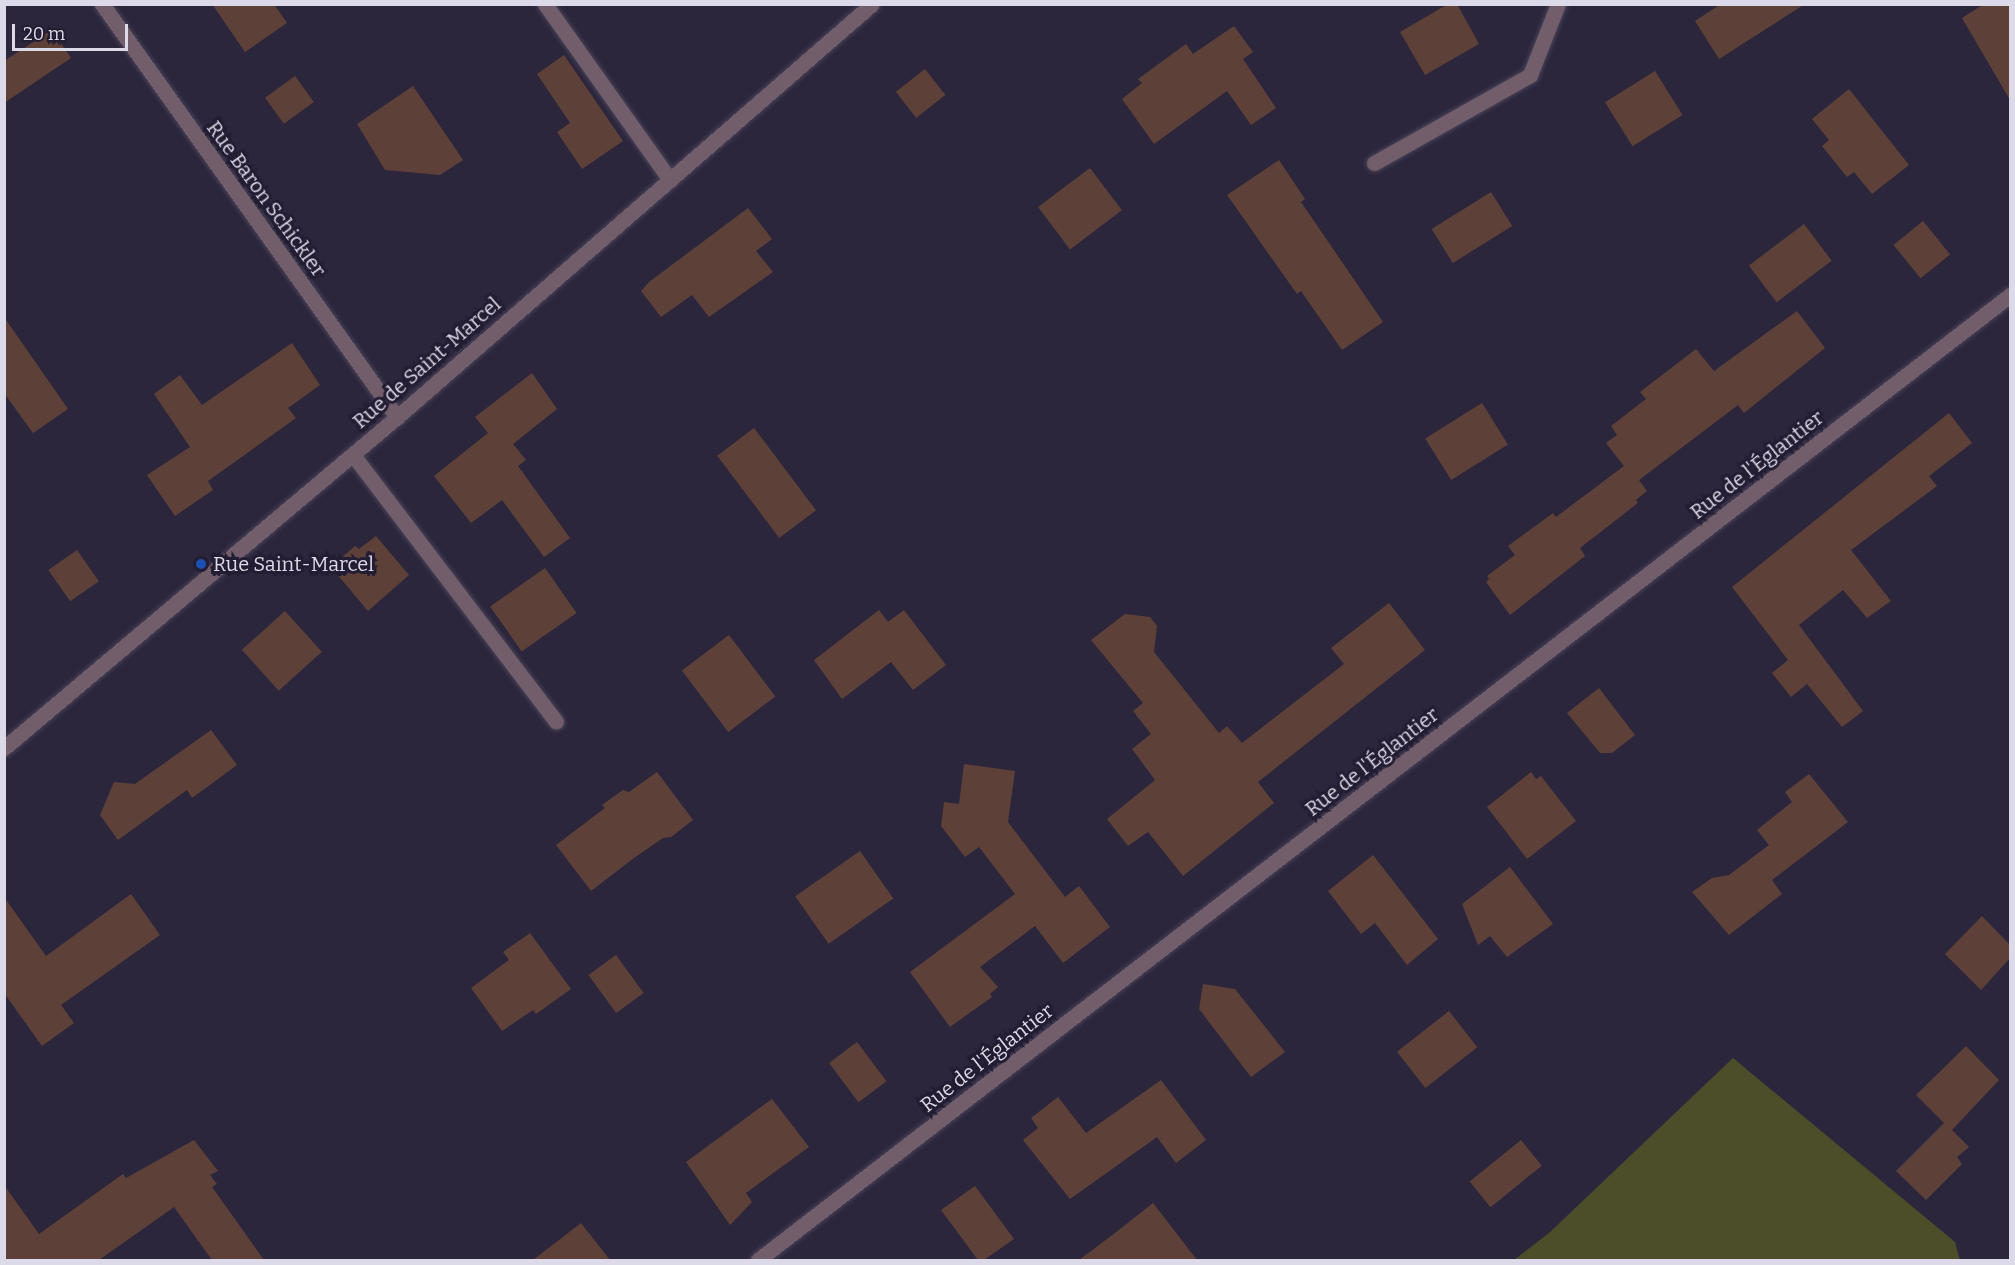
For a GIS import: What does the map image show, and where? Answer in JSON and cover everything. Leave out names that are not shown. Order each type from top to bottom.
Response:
[{"type":"street","name":"Rue Baron Schickler","points":[[102,4],[397,417]]},
{"type":"street","points":[[545,4],[670,180]]},
{"type":"street","name":"Rue de Saint-Marcel","points":[[4,748],[397,417],[872,4]]},
{"type":"street","points":[[1374,163],[1530,75],[1558,4]]},
{"type":"street","name":"Rue de l'Églantier","points":[[758,1260],[2010,296]]},
{"type":"street","points":[[353,454],[556,721]]},
{"type":"green space","points":[[1733,1058],[1955,1242],[1960,1260],[1514,1260],[1549,1233]]},
{"type":"building","points":[[212,4],[274,4],[287,23],[245,52]]},
{"type":"building","points":[[1448,4],[1457,4],[1479,44],[1425,75],[1400,32]]},
{"type":"building","points":[[1721,4],[1805,4],[1719,59],[1695,21]]},
{"type":"building","points":[[1984,4],[2010,4],[2010,100],[1962,18]]},
{"type":"building","points":[[1234,26],[1253,52],[1243,59],[1276,108],[1251,125],[1227,91],[1154,144],[1122,99],[1142,83],[1138,79],[1186,44],[1193,54]]},
{"type":"building","points":[[52,30],[71,58],[4,103],[4,61]]},
{"type":"building","points":[[564,55],[623,141],[582,169],[557,132],[570,123],[537,74]]},
{"type":"building","points":[[925,69],[945,95],[916,118],[896,92]]},
{"type":"building","points":[[1655,71],[1683,115],[1633,146],[1605,102]]},
{"type":"building","points":[[295,76],[314,102],[284,124],[265,98]]},
{"type":"building","points":[[413,86],[463,160],[440,175],[385,170],[357,124]]},
{"type":"building","points":[[1849,89],[1909,165],[1872,194],[1854,172],[1847,177],[1822,146],[1829,140],[1812,119]]},
{"type":"building","points":[[1279,160],[1305,199],[1301,202],[1383,322],[1342,350],[1301,291],[1297,294],[1227,195]]},
{"type":"building","points":[[1090,168],[1122,210],[1070,249],[1038,207]]},
{"type":"building","points":[[1491,192],[1512,226],[1453,263],[1432,229]]},
{"type":"building","points":[[748,208],[772,239],[756,251],[773,272],[709,317],[692,295],[661,317],[641,291],[649,282]]},
{"type":"building","points":[[1923,221],[1950,254],[1921,278],[1893,245]]},
{"type":"building","points":[[1804,224],[1832,261],[1777,302],[1749,266]]},
{"type":"building","points":[[1797,311],[1825,348],[1744,413],[1738,405],[1639,480],[1647,491],[1636,500],[1638,503],[1580,548],[1585,556],[1510,615],[1486,582],[1489,579],[1487,576],[1515,555],[1508,546],[1553,513],[1556,517],[1624,466],[1606,443],[1617,435],[1611,426],[1646,399],[1640,392],[1696,349],[1714,371]]},
{"type":"building","points":[[4,317],[68,409],[33,433],[4,393]]},
{"type":"building","points":[[292,343],[320,385],[288,408],[296,418],[208,481],[213,490],[175,516],[147,475],[190,447],[154,394],[180,375],[202,405]]},
{"type":"building","points":[[532,373],[557,409],[513,444],[526,460],[518,466],[570,538],[544,557],[502,500],[471,523],[434,476],[488,433],[475,417]]},
{"type":"building","points":[[1482,403],[1508,445],[1451,480],[1425,439]]},
{"type":"building","points":[[1949,413],[1972,443],[1929,476],[1937,486],[1851,550],[1891,601],[1867,618],[1843,590],[1799,625],[1863,711],[1842,727],[1807,684],[1791,697],[1772,673],[1788,660],[1732,587]]},
{"type":"building","points":[[754,428],[816,510],[779,538],[717,456]]},
{"type":"building","points":[[376,536],[409,575],[368,611],[331,567],[355,546],[359,549]]},
{"type":"building","points":[[77,550],[99,581],[70,601],[48,570]]},
{"type":"building","points":[[545,568],[577,613],[522,651],[490,606]]},
{"type":"building","points":[[1389,603],[1425,650],[1258,782],[1274,803],[1183,876],[1148,832],[1128,846],[1107,819],[1155,780],[1132,749],[1151,734],[1133,711],[1143,703],[1091,640],[1125,614],[1150,617],[1157,626],[1154,652],[1219,733],[1227,726],[1242,743],[1344,664],[1331,648]]},
{"type":"building","points":[[879,610],[888,622],[904,610],[946,665],[913,690],[891,662],[842,699],[814,660]]},
{"type":"building","points":[[285,611],[322,652],[279,691],[242,650]]},
{"type":"building","points":[[729,635],[775,696],[728,732],[682,671]]},
{"type":"building","points":[[1599,688],[1635,735],[1612,753],[1600,753],[1567,713]]},
{"type":"building","points":[[211,730],[237,765],[192,798],[187,790],[118,840],[100,815],[114,782],[135,784]]},
{"type":"building","points":[[964,764],[1015,771],[1008,822],[1065,897],[1079,886],[1110,927],[1063,963],[1035,926],[980,967],[998,987],[990,994],[992,997],[950,1027],[910,972],[1015,894],[979,847],[965,857],[941,826],[944,802],[959,804]]},
{"type":"building","points":[[657,772],[693,820],[671,837],[663,838],[634,858],[591,891],[556,845],[605,808],[602,805],[623,790],[629,792]]},
{"type":"building","points":[[1531,772],[1536,779],[1541,776],[1576,821],[1527,859],[1487,807]]},
{"type":"building","points":[[1809,774],[1848,822],[1772,880],[1782,894],[1729,935],[1692,892],[1712,878],[1729,875],[1769,845],[1757,830],[1792,802],[1785,792]]},
{"type":"building","points":[[860,851],[893,899],[829,944],[795,896]]},
{"type":"building","points":[[1373,855],[1438,939],[1407,965],[1375,923],[1361,934],[1328,891]]},
{"type":"building","points":[[1510,867],[1553,924],[1507,957],[1490,936],[1478,945],[1462,904]]},
{"type":"building","points":[[131,894],[160,935],[61,1005],[74,1023],[42,1046],[4,993],[4,897],[46,956]]},
{"type":"building","points":[[1982,916],[2010,945],[2010,958],[1981,990],[1945,954]]},
{"type":"building","points":[[530,933],[571,989],[536,1014],[533,1010],[502,1031],[471,988],[509,960],[503,952]]},
{"type":"building","points":[[616,955],[644,993],[616,1013],[588,975]]},
{"type":"building","points":[[1203,984],[1235,989],[1285,1052],[1251,1077],[1199,1009]]},
{"type":"building","points":[[1449,1011],[1477,1047],[1425,1088],[1397,1052]]},
{"type":"building","points":[[857,1042],[886,1081],[859,1102],[829,1063]]},
{"type":"building","points":[[1966,1046],[1999,1080],[1952,1130],[1969,1147],[1957,1157],[1962,1164],[1926,1200],[1896,1171],[1944,1123],[1916,1095]]},
{"type":"building","points":[[1161,1080],[1206,1140],[1176,1163],[1157,1137],[1070,1199],[1023,1140],[1038,1128],[1031,1118],[1058,1097],[1086,1133]]},
{"type":"building","points":[[772,1099],[809,1147],[746,1193],[752,1202],[730,1225],[686,1162]]},
{"type":"building","points":[[194,1140],[218,1171],[210,1175],[217,1184],[212,1187],[264,1260],[212,1260],[174,1207],[99,1260],[4,1260],[4,1185],[39,1234],[123,1174],[126,1178]]},
{"type":"building","points":[[1521,1140],[1542,1166],[1490,1207],[1470,1182]]},
{"type":"building","points":[[975,1186],[1014,1239],[984,1260],[978,1260],[941,1210]]},
{"type":"building","points":[[1153,1203],[1197,1260],[1079,1260],[1115,1233]]},
{"type":"building","points":[[581,1223],[610,1260],[533,1260]]},
{"type":"place","name":"Rue Saint-Marcel","points":[[201,564]]}]
